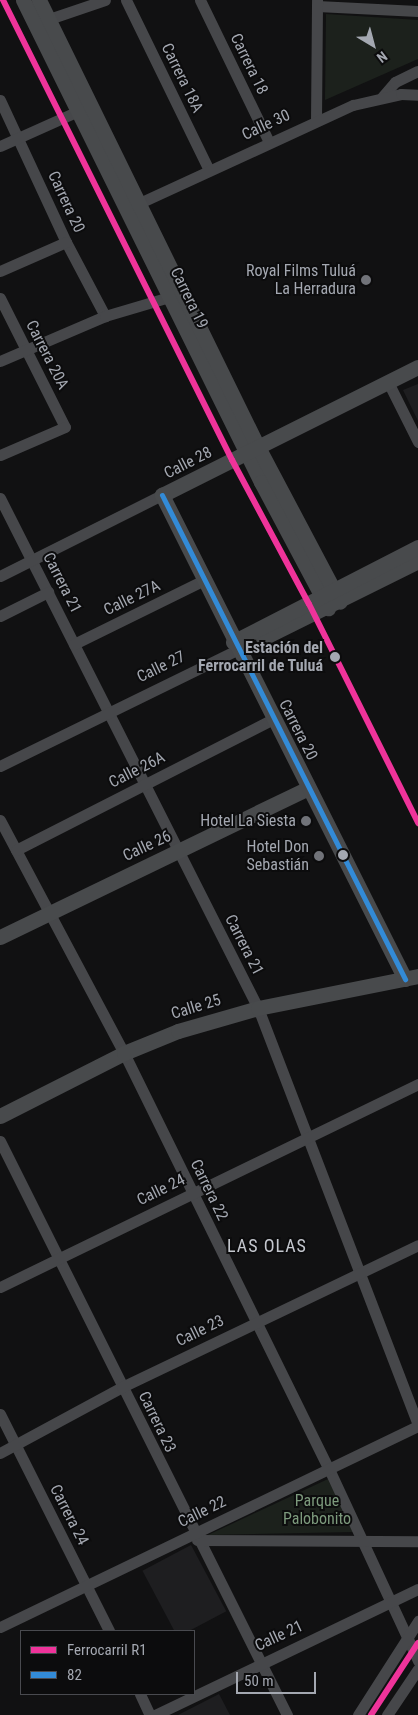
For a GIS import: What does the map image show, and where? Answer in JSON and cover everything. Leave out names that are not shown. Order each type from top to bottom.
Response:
[{"type":"main road","name":"Carrera 19","points":[[23,0],[84,109],[252,449]]},
{"type":"main road","name":"Carrera 19","points":[[40,0],[84,109]]},
{"type":"main road","name":"Carrera 19","points":[[132,206],[169,297],[252,449],[331,600]]},
{"type":"main road","name":"Calle 28","points":[[162,495],[418,367]]},
{"type":"main road","name":"Carrera 20","points":[[162,495],[235,646],[308,788],[412,978]]},
{"type":"main road","name":"Calle 27","points":[[331,600],[418,547]]},
{"type":"main road","name":"Calle 27","points":[[235,646],[418,561]]},
{"type":"main road","name":"Calle 26","points":[[0,937],[308,788]]},
{"type":"main road","name":"Calle 25","points":[[0,1116],[124,1053],[178,1031],[258,1008],[412,978]]},
{"type":"street","points":[[49,19],[106,0]]},
{"type":"street","name":"Carrera 18A","points":[[126,0],[209,170]]},
{"type":"street","name":"Carrera 18","points":[[200,0],[268,142]]},
{"type":"street","points":[[316,120],[317,3],[418,11]]},
{"type":"street","name":"Calle 30","points":[[132,206],[316,120],[382,97],[395,82],[418,71]]},
{"type":"street","points":[[382,97],[418,95]]},
{"type":"street","name":"Carrera 20","points":[[0,100],[66,242],[105,316]]},
{"type":"street","points":[[0,146],[84,109]]},
{"type":"street","points":[[0,271],[66,242]]},
{"type":"street","points":[[0,361],[105,316],[169,297]]},
{"type":"street","name":"Carrera 20A","points":[[0,298],[66,427],[0,455]]},
{"type":"street","points":[[388,382],[418,442]]},
{"type":"street","name":"Calle 28","points":[[0,576],[162,495]]},
{"type":"street","name":"Carrera 21","points":[[0,498],[258,1008],[306,1139],[418,1425]]},
{"type":"street","name":"Calle 27A","points":[[74,644],[204,580]]},
{"type":"street","points":[[0,616],[48,592]]},
{"type":"street","name":"Calle 27","points":[[0,766],[235,646]]},
{"type":"street","name":"Calle 26A","points":[[16,850],[273,719]]},
{"type":"street","name":"Carrera 22","points":[[0,820],[124,1053],[329,1469],[392,1601],[418,1661]]},
{"type":"street","name":"Calle 24","points":[[0,1288],[192,1192],[418,1084]]},
{"type":"street","name":"Carrera 23","points":[[0,1142],[195,1537],[287,1715]]},
{"type":"street","name":"Calle 23","points":[[0,1453],[122,1387],[256,1321],[418,1245]]},
{"type":"street","name":"Carrera 24","points":[[0,1414],[108,1630]]},
{"type":"street","name":"Calle 22","points":[[0,1627],[195,1537],[418,1425]]},
{"type":"street","points":[[195,1537],[418,1541]]},
{"type":"street","name":"Calle 21","points":[[155,1715],[260,1663],[418,1589]]},
{"type":"street","points":[[358,1715],[418,1622]]},
{"type":"street","points":[[386,1715],[418,1669]]},
{"type":"street","points":[[140,1695],[150,1715]]},
{"type":"shaded area","points":[[418,384],[418,421],[403,390]]},
{"type":"shaded area","points":[[191,1545],[226,1611],[191,1630],[174,1630],[142,1571]]},
{"type":"shaded area","points":[[219,1694],[230,1715],[178,1715]]},
{"type":"green space","points":[[326,14],[418,20],[418,59],[325,100]]},
{"type":"green space","name":"Parque Palobonito","points":[[328,1479],[354,1532],[208,1535]]},
{"type":"rail line","name":"R1","points":[[3,0],[232,460],[309,604],[418,823]]},
{"type":"rail line","name":"R1","points":[[371,1715],[418,1643]]},
{"type":"transit line","name":"82","points":[[162,495],[405,979]]},
{"type":"place","name":"Royal Films Tuluá La Herradura","points":[[366,280]]},
{"type":"place","name":"Estación del Ferrocarril de Tuluá","points":[[335,657]]},
{"type":"place","name":"Hotel La Siesta","points":[[306,821]]},
{"type":"place","name":"Hotel Don Sebastián","points":[[319,856]]},
{"type":"district","name":"LAS OLAS","points":[[267,1246]]}]
